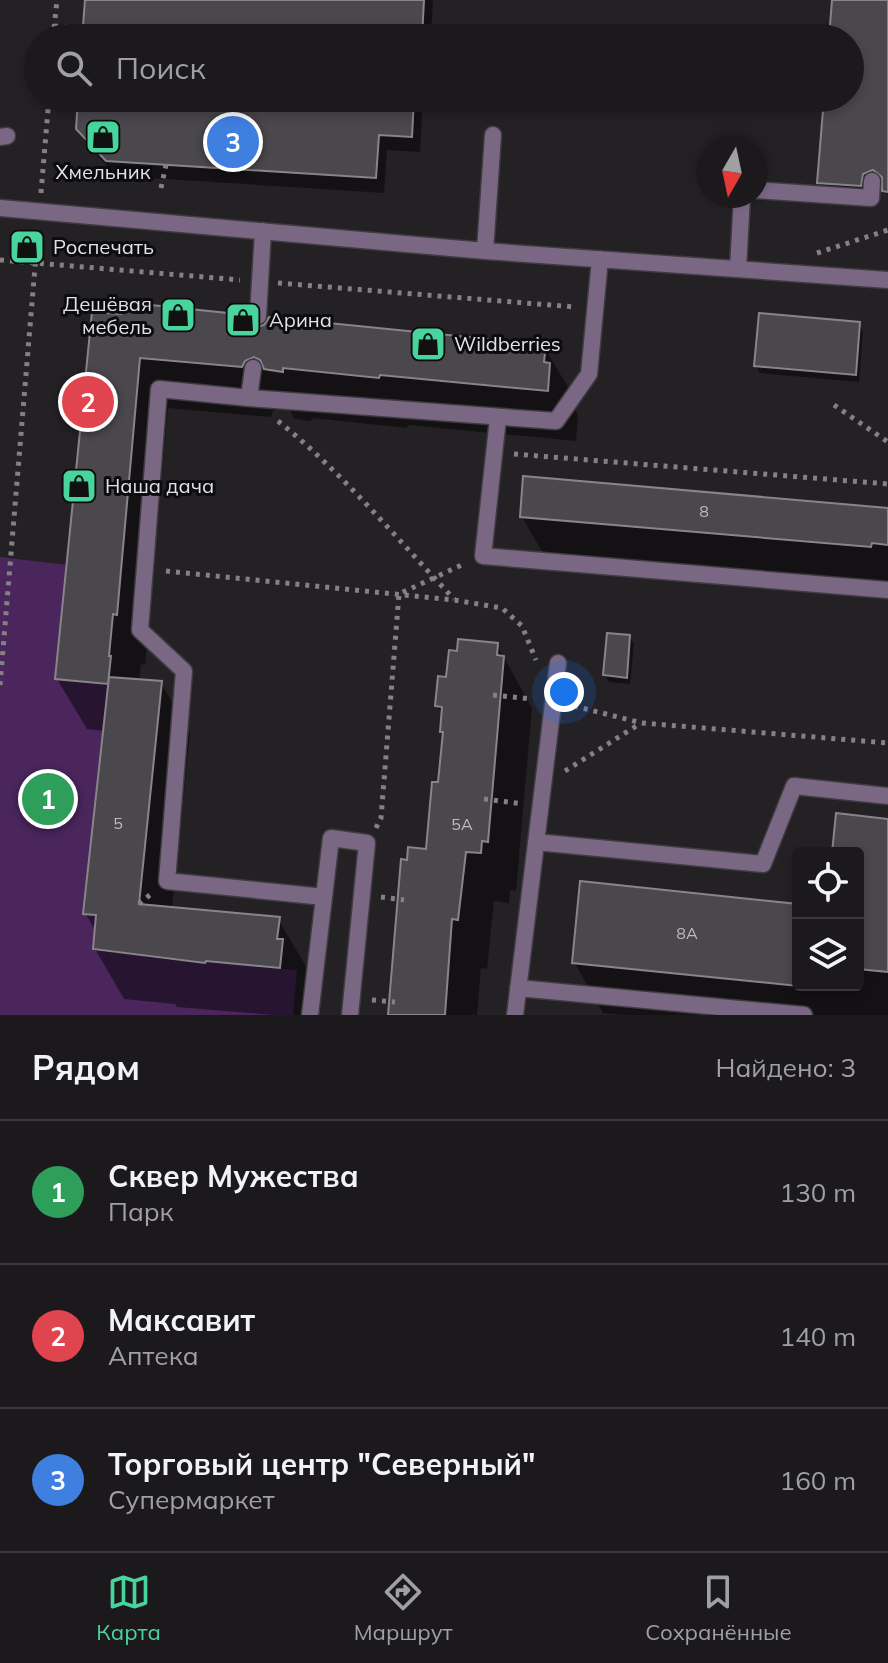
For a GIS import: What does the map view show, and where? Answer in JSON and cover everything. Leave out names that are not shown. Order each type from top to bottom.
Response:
[{"type":"lane","points":[[485,251],[493,135]]},
{"type":"lane","points":[[768,191],[871,198],[872,181]]},
{"type":"lane","points":[[0,208],[485,251],[888,280]]},
{"type":"lane","points":[[738,269],[741,208]]},
{"type":"lane","points":[[258,316],[263,231]]},
{"type":"lane","points":[[324,897],[167,881],[184,671],[140,630],[159,389],[556,421],[589,374],[600,259]]},
{"type":"lane","points":[[249,398],[253,368]]},
{"type":"lane","points":[[498,418],[483,556],[888,590]]},
{"type":"lane","points":[[515,1015],[558,663]]},
{"type":"lane","points":[[536,842],[763,864],[794,786],[888,796]]},
{"type":"lane","points":[[310,1015],[331,838],[367,843],[350,1015]]},
{"type":"lane","points":[[518,988],[802,1015]]},
{"type":"path","points":[[54,24],[57,0]]},
{"type":"path","points":[[0,685],[48,112]]},
{"type":"path","points":[[161,188],[166,165]]},
{"type":"path","points":[[802,257],[888,230]]},
{"type":"path","points":[[0,260],[596,309]]},
{"type":"path","points":[[249,398],[309,448],[454,600]]},
{"type":"path","points":[[834,405],[888,442]]},
{"type":"path","points":[[494,453],[888,484]]},
{"type":"path","points":[[399,594],[483,556]]},
{"type":"path","points":[[145,569],[454,600],[502,608],[522,626],[538,663]]},
{"type":"path","points":[[367,843],[381,818],[399,594]]},
{"type":"path","points":[[493,695],[554,701],[642,723],[888,743]]},
{"type":"path","points":[[543,785],[642,723]]},
{"type":"path","points":[[484,799],[541,806]]},
{"type":"shaded area","points":[[0,557],[67,565],[55,679],[108,684],[96,915],[146,957],[205,963],[206,957],[244,965],[297,970],[293,1015],[0,1015]]},
{"type":"building","points":[[85,0],[424,0],[423,24],[83,24]]},
{"type":"building","points":[[832,0],[888,0],[888,192],[882,191],[882,177],[873,170],[863,174],[861,186],[817,183],[823,112],[864,112],[864,24],[830,24]]},
{"type":"building","points":[[77,112],[413,112],[412,137],[379,135],[376,178],[106,161],[76,129]]},
{"type":"building","points":[[122,302],[247,315],[249,322],[257,327],[264,325],[269,317],[546,345],[544,362],[550,363],[548,391],[283,368],[283,372],[264,369],[260,360],[254,357],[245,361],[242,367],[140,358],[108,684],[55,679],[92,312],[121,314]]},
{"type":"building","points":[[759,313],[860,322],[856,375],[754,366]]},
{"type":"building","points":[[523,476],[888,508],[888,545],[872,543],[871,547],[520,517]]},
{"type":"building","points":[[607,633],[630,635],[627,678],[603,675]]},
{"type":"building","points":[[458,639],[498,643],[497,655],[504,656],[488,842],[482,841],[481,853],[466,852],[458,920],[452,919],[445,1015],[388,1015],[401,859],[407,860],[408,847],[426,849],[432,782],[438,782],[443,732],[440,732],[442,707],[435,706],[438,676],[446,677],[449,650],[457,651]]},
{"type":"building","points":[[109,677],[162,681],[139,904],[280,917],[277,939],[283,939],[280,968],[205,963],[93,949],[96,915],[83,914]]},
{"type":"building","points":[[836,813],[888,819],[888,972],[864,970],[864,847],[833,847]]},
{"type":"building","points":[[580,881],[792,903],[792,985],[572,963]]},
{"type":"place","name":"Хмельник","points":[[103,137]]},
{"type":"place","name":"Торговый центр \"Северный\"","points":[[233,142]]},
{"type":"place","name":"Роспечать","points":[[27,247]]},
{"type":"place","name":"Дешёвая мебель","points":[[178,315]]},
{"type":"place","name":"Арина","points":[[243,320]]},
{"type":"place","name":"Wildberries","points":[[428,344]]},
{"type":"place","name":"Максавит","points":[[88,402]]},
{"type":"place","name":"Наша дача","points":[[79,486]]},
{"type":"place","name":"Сквер Мужества","points":[[48,799]]}]
